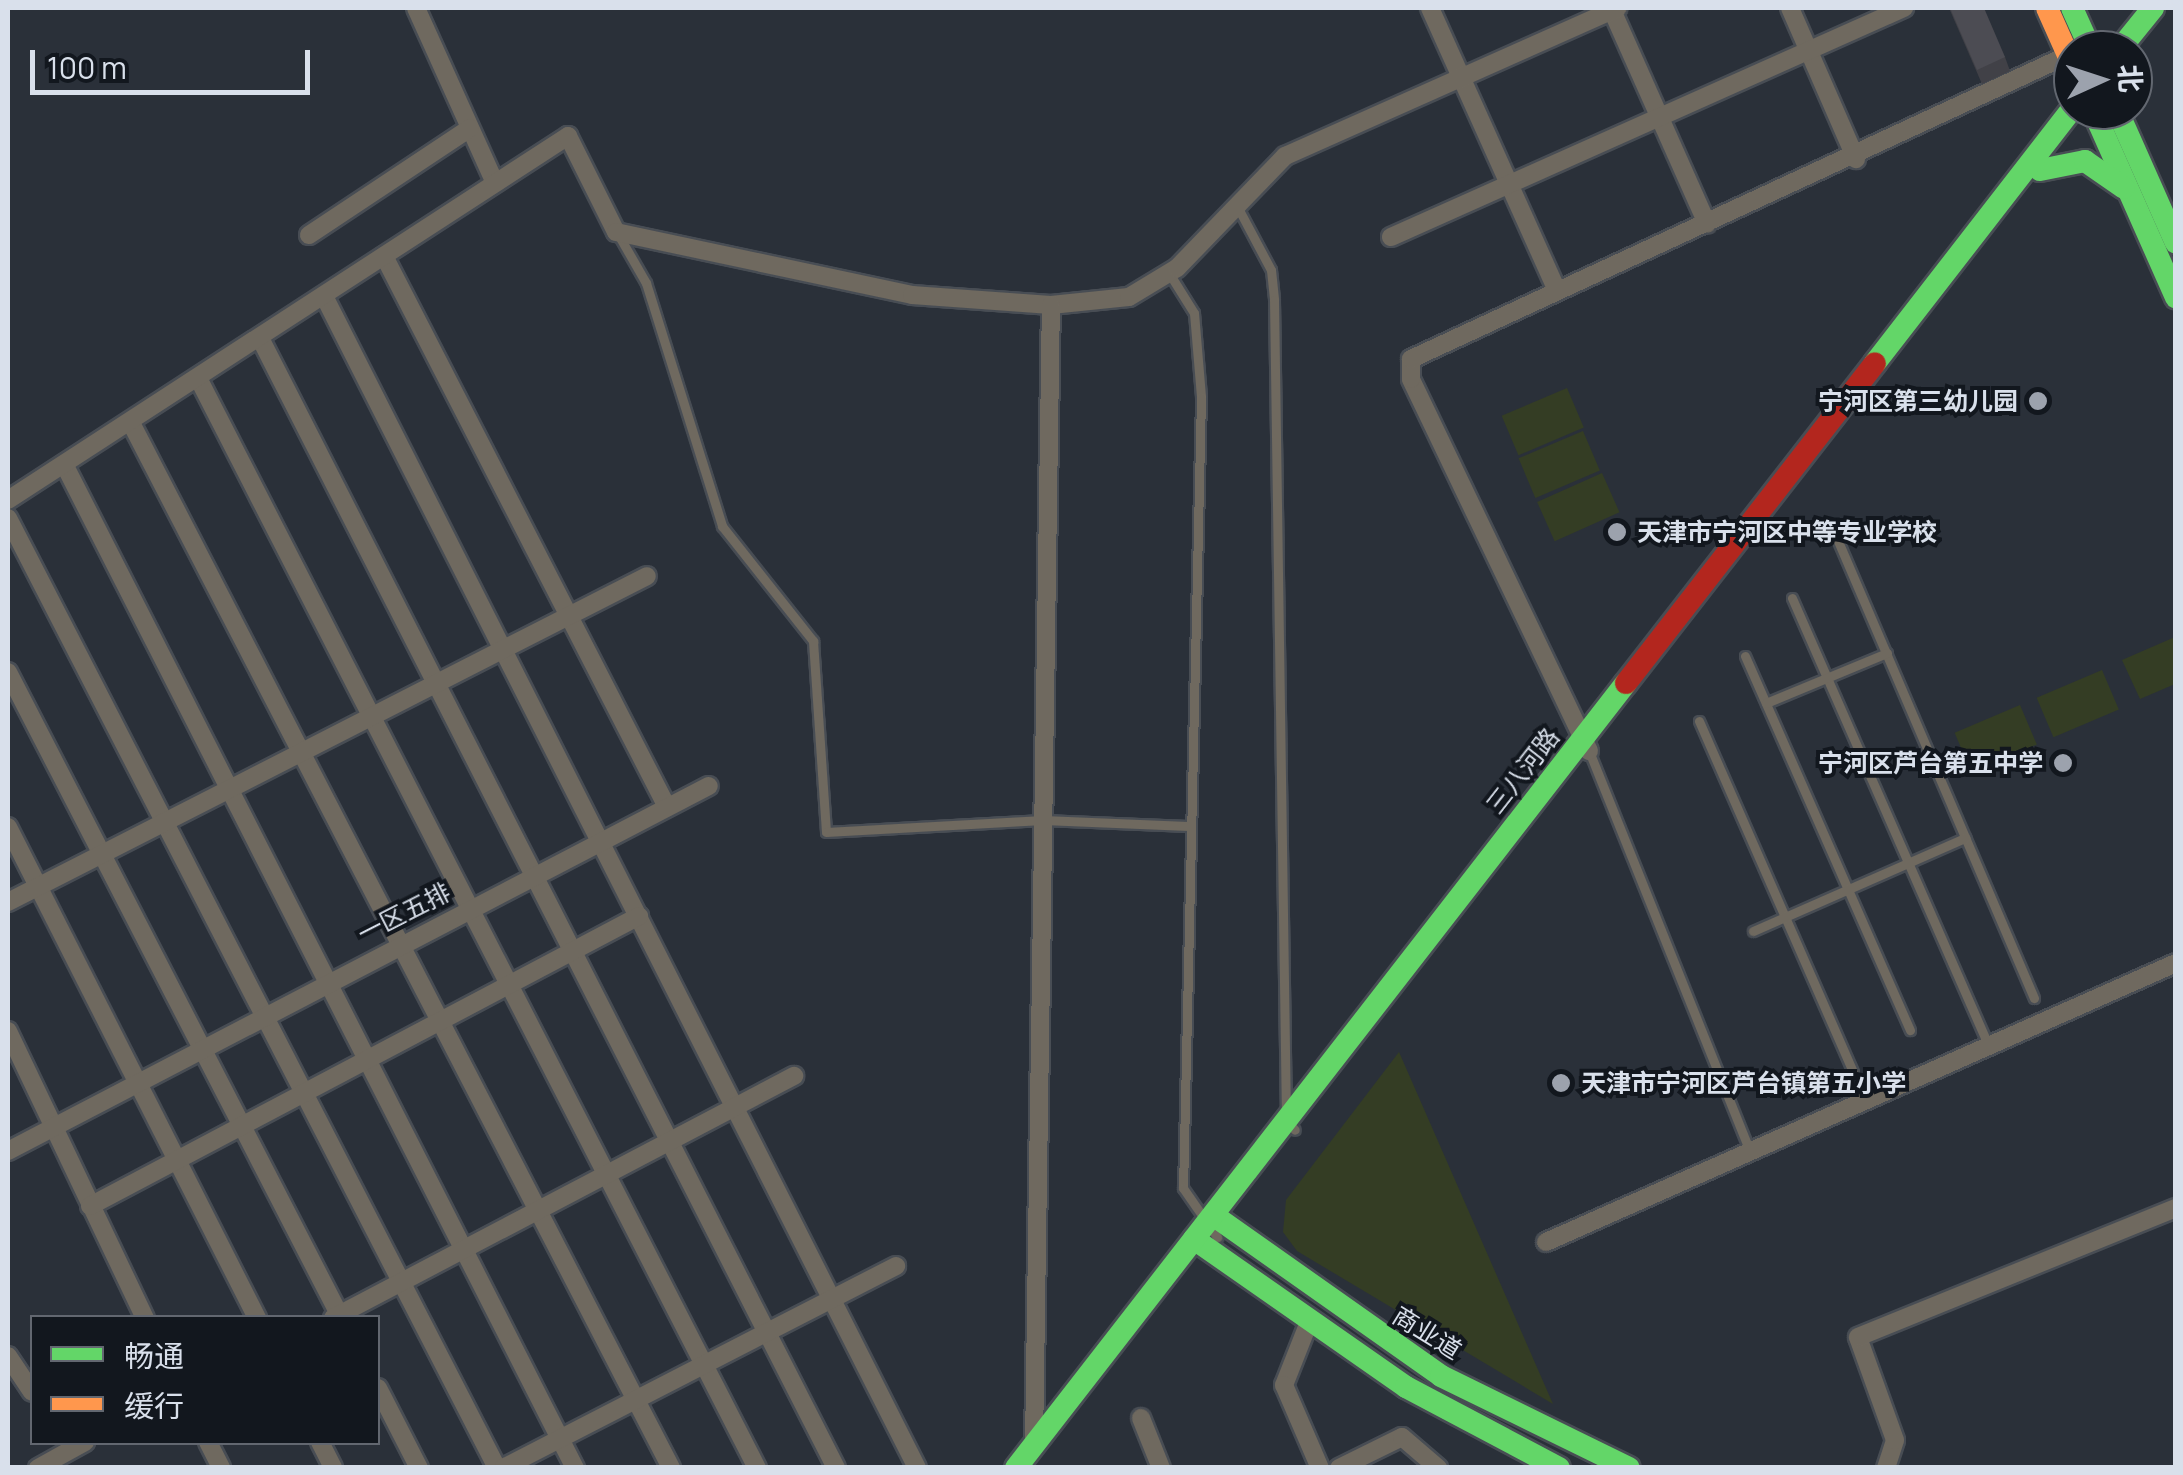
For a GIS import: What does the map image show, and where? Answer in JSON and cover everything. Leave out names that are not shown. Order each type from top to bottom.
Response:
[{"type":"street","points":[[416,8],[494,183]]},
{"type":"street","points":[[1430,8],[1557,291]]},
{"type":"street","points":[[8,500],[568,136],[616,232],[912,295],[1051,305],[1129,297],[1169,273],[1285,156],[1613,8],[1707,224]]},
{"type":"street","points":[[1790,8],[1856,158]]},
{"type":"street","points":[[1391,237],[1904,8]]},
{"type":"street","points":[[2048,8],[2061,30]]},
{"type":"street","points":[[2136,30],[2154,8]]},
{"type":"street","points":[[2147,30],[2165,8]]},
{"type":"street","points":[[1586,744],[1408,368],[1411,358],[2053,68]]},
{"type":"street","points":[[309,235],[470,128]]},
{"type":"street","name":"三八河路","points":[[1016,1468],[1033,1460],[2056,130]]},
{"type":"street","name":"三八河路","points":[[1586,744],[2069,130]]},
{"type":"street","points":[[2102,130],[2176,297]]},
{"type":"street","points":[[2127,130],[2170,213],[2176,243]]},
{"type":"street","points":[[2040,170],[2085,161],[2131,196]]},
{"type":"street","points":[[384,256],[667,808]]},
{"type":"street","points":[[324,296],[917,1468]]},
{"type":"street","points":[[1033,1460],[1051,305]]},
{"type":"street","points":[[260,338],[836,1468]]},
{"type":"street","points":[[198,378],[757,1468]]},
{"type":"street","points":[[130,423],[306,751],[671,1468]]},
{"type":"street","points":[[64,464],[575,1468]]},
{"type":"street","points":[[8,518],[500,1468],[896,1266]]},
{"type":"street","points":[[8,902],[646,576]]},
{"type":"street","points":[[8,672],[337,1315]]},
{"type":"street","name":"一区五排","points":[[8,1151],[48,1124],[708,786]]},
{"type":"street","points":[[8,826],[129,1082],[177,1160],[255,1315]]},
{"type":"street","points":[[90,1206],[639,916]]},
{"type":"street","points":[[1546,1242],[2176,963]]},
{"type":"street","points":[[8,1031],[48,1124],[144,1315]]},
{"type":"street","points":[[340,1315],[794,1076]]},
{"type":"street","points":[[1886,1468],[1895,1440],[1858,1337],[2176,1208]]},
{"type":"street","points":[[1210,1232],[1309,1322],[1436,1405],[1559,1468]]},
{"type":"street","name":"商业道","points":[[1210,1232],[1441,1376],[1629,1468]]},
{"type":"street","points":[[1309,1322],[1284,1385],[1320,1468]]},
{"type":"street","points":[[8,1356],[30,1389]]},
{"type":"street","points":[[380,1392],[419,1468]]},
{"type":"street","points":[[1141,1418],[1161,1468]]},
{"type":"street","points":[[1339,1468],[1402,1437],[1438,1468]]},
{"type":"street","points":[[38,1468],[75,1445]]},
{"type":"street","points":[[210,1445],[221,1468]]},
{"type":"street","points":[[322,1445],[333,1468]]},
{"type":"lane","points":[[1237,206],[1271,270],[1274,300],[1291,1125]]},
{"type":"lane","points":[[616,232],[646,284],[722,526],[814,642],[826,832],[1043,820],[1188,826]]},
{"type":"lane","points":[[1169,273],[1194,313],[1201,397],[1188,826],[1183,1188],[1210,1232]]},
{"type":"lane","points":[[1836,534],[2034,998]]},
{"type":"lane","points":[[1792,598],[1989,1046]]},
{"type":"lane","points":[[1766,703],[1887,652]]},
{"type":"lane","points":[[1745,656],[1910,1030]]},
{"type":"lane","points":[[1698,721],[1853,1072]]},
{"type":"lane","points":[[1586,744],[1750,1151]]},
{"type":"lane","points":[[1753,931],[1965,838]]},
{"type":"green space","points":[[1567,388],[1584,428],[1518,455],[1502,416]]},
{"type":"green space","points":[[1583,431],[1600,471],[1535,498],[1519,458]]},
{"type":"green space","points":[[1602,473],[1619,512],[1555,541],[1537,502]]},
{"type":"green space","points":[[2175,637],[2175,684],[2140,699],[2122,660]]},
{"type":"green space","points":[[2102,670],[2119,710],[2053,737],[2037,698]]},
{"type":"green space","points":[[2020,705],[2037,745],[1971,772],[1955,733]]},
{"type":"green space","points":[[1399,1052],[1553,1404],[1297,1251],[1283,1232],[1286,1200]]},
{"type":"building","points":[[1950,8],[1984,8],[2005,57],[1977,70]]},
{"type":"traffic: fast","points":[[2072,8],[2082,30]]},
{"type":"traffic: fast","points":[[2135,30],[2153,8]]},
{"type":"traffic: fast","points":[[1875,363],[2056,130]]},
{"type":"traffic: fast","points":[[2102,130],[2176,297]]},
{"type":"traffic: fast","points":[[2126,130],[2176,243]]},
{"type":"traffic: fast","points":[[2040,170],[2085,161],[2124,188]]},
{"type":"traffic: fast","points":[[1016,1468],[1626,683]]},
{"type":"traffic: fast","points":[[1213,1215],[1441,1376],[1629,1468]]},
{"type":"traffic: fast","points":[[1194,1239],[1406,1387],[1559,1468]]},
{"type":"traffic: slow","points":[[2047,8],[2057,30]]},
{"type":"traffic: jam","points":[[1626,683],[1875,363]]},
{"type":"place","name":"宁河区第三幼儿园","points":[[2038,401]]},
{"type":"place","name":"天津市宁河区中等专业学校","points":[[1617,532]]},
{"type":"place","name":"宁河区芦台第五中学","points":[[2063,763]]},
{"type":"place","name":"天津市宁河区芦台镇第五小学","points":[[1561,1083]]}]
